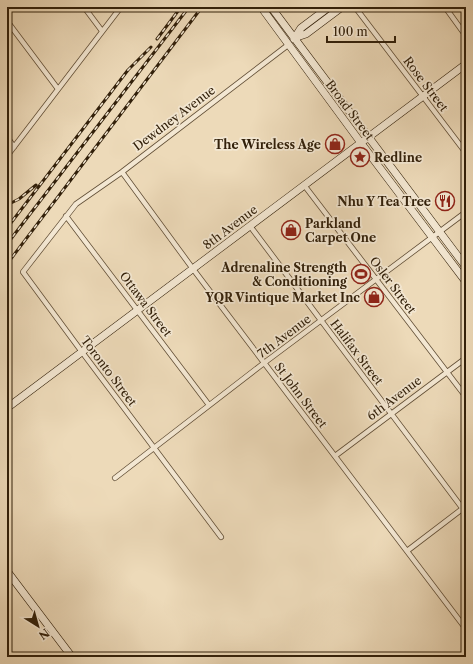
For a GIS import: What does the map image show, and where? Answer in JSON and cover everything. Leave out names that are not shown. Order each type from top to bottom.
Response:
[{"type":"main road","name":"Broad Street","points":[[261,7],[360,143],[466,282]]},
{"type":"main road","name":"Broad Street","points":[[272,7],[466,267]]},
{"type":"main road","name":"Dewdney Avenue","points":[[288,45],[301,28],[329,7]]},
{"type":"main road","name":"Dewdney Avenue","points":[[294,38],[306,34],[342,7]]},
{"type":"main road","name":"8th Avenue","points":[[7,408],[466,64]]},
{"type":"main road","points":[[7,571],[70,656]]},
{"type":"main road","points":[[461,657],[466,653]]},
{"type":"street","points":[[84,7],[102,31]]},
{"type":"street","points":[[7,156],[121,7]]},
{"type":"street","name":"Rose Street","points":[[355,7],[466,153]]},
{"type":"street","points":[[445,7],[466,36]]},
{"type":"street","points":[[7,21],[58,89]]},
{"type":"street","name":"Dewdney Avenue","points":[[66,216],[76,204],[122,172],[288,45]]},
{"type":"street","points":[[7,137],[14,147]]},
{"type":"street","name":"St John Street","points":[[122,172],[193,269],[466,629]]},
{"type":"street","name":"Osler Street","points":[[304,185],[466,397]]},
{"type":"street","name":"7th Avenue","points":[[116,478],[264,363],[466,212]]},
{"type":"street","name":"Ottawa Street","points":[[66,216],[209,405]]},
{"type":"street","name":"Toronto Street","points":[[66,216],[23,272],[221,537]]},
{"type":"street","name":"Halifax Street","points":[[250,226],[391,414],[464,508]]},
{"type":"street","name":"6th Avenue","points":[[335,456],[466,358]]},
{"type":"street","points":[[407,551],[464,508]]},
{"type":"railway","points":[[157,39],[181,7]]},
{"type":"railway","points":[[7,244],[189,7]]},
{"type":"railway","points":[[7,264],[202,7]]},
{"type":"railway","points":[[7,228],[128,70],[151,47]]},
{"type":"railway","points":[[7,205],[19,199],[36,185]]},
{"type":"place","name":"The Wireless Age","points":[[335,144]]},
{"type":"place","name":"Redline","points":[[360,157]]},
{"type":"place","name":"Nhu Y Tea Tree","points":[[445,201]]},
{"type":"place","name":"Parkland Carpet One","points":[[291,230]]},
{"type":"place","name":"Adrenaline Strength & Conditioning","points":[[361,274]]},
{"type":"place","name":"YQR Vintique Market Inc","points":[[374,297]]}]
